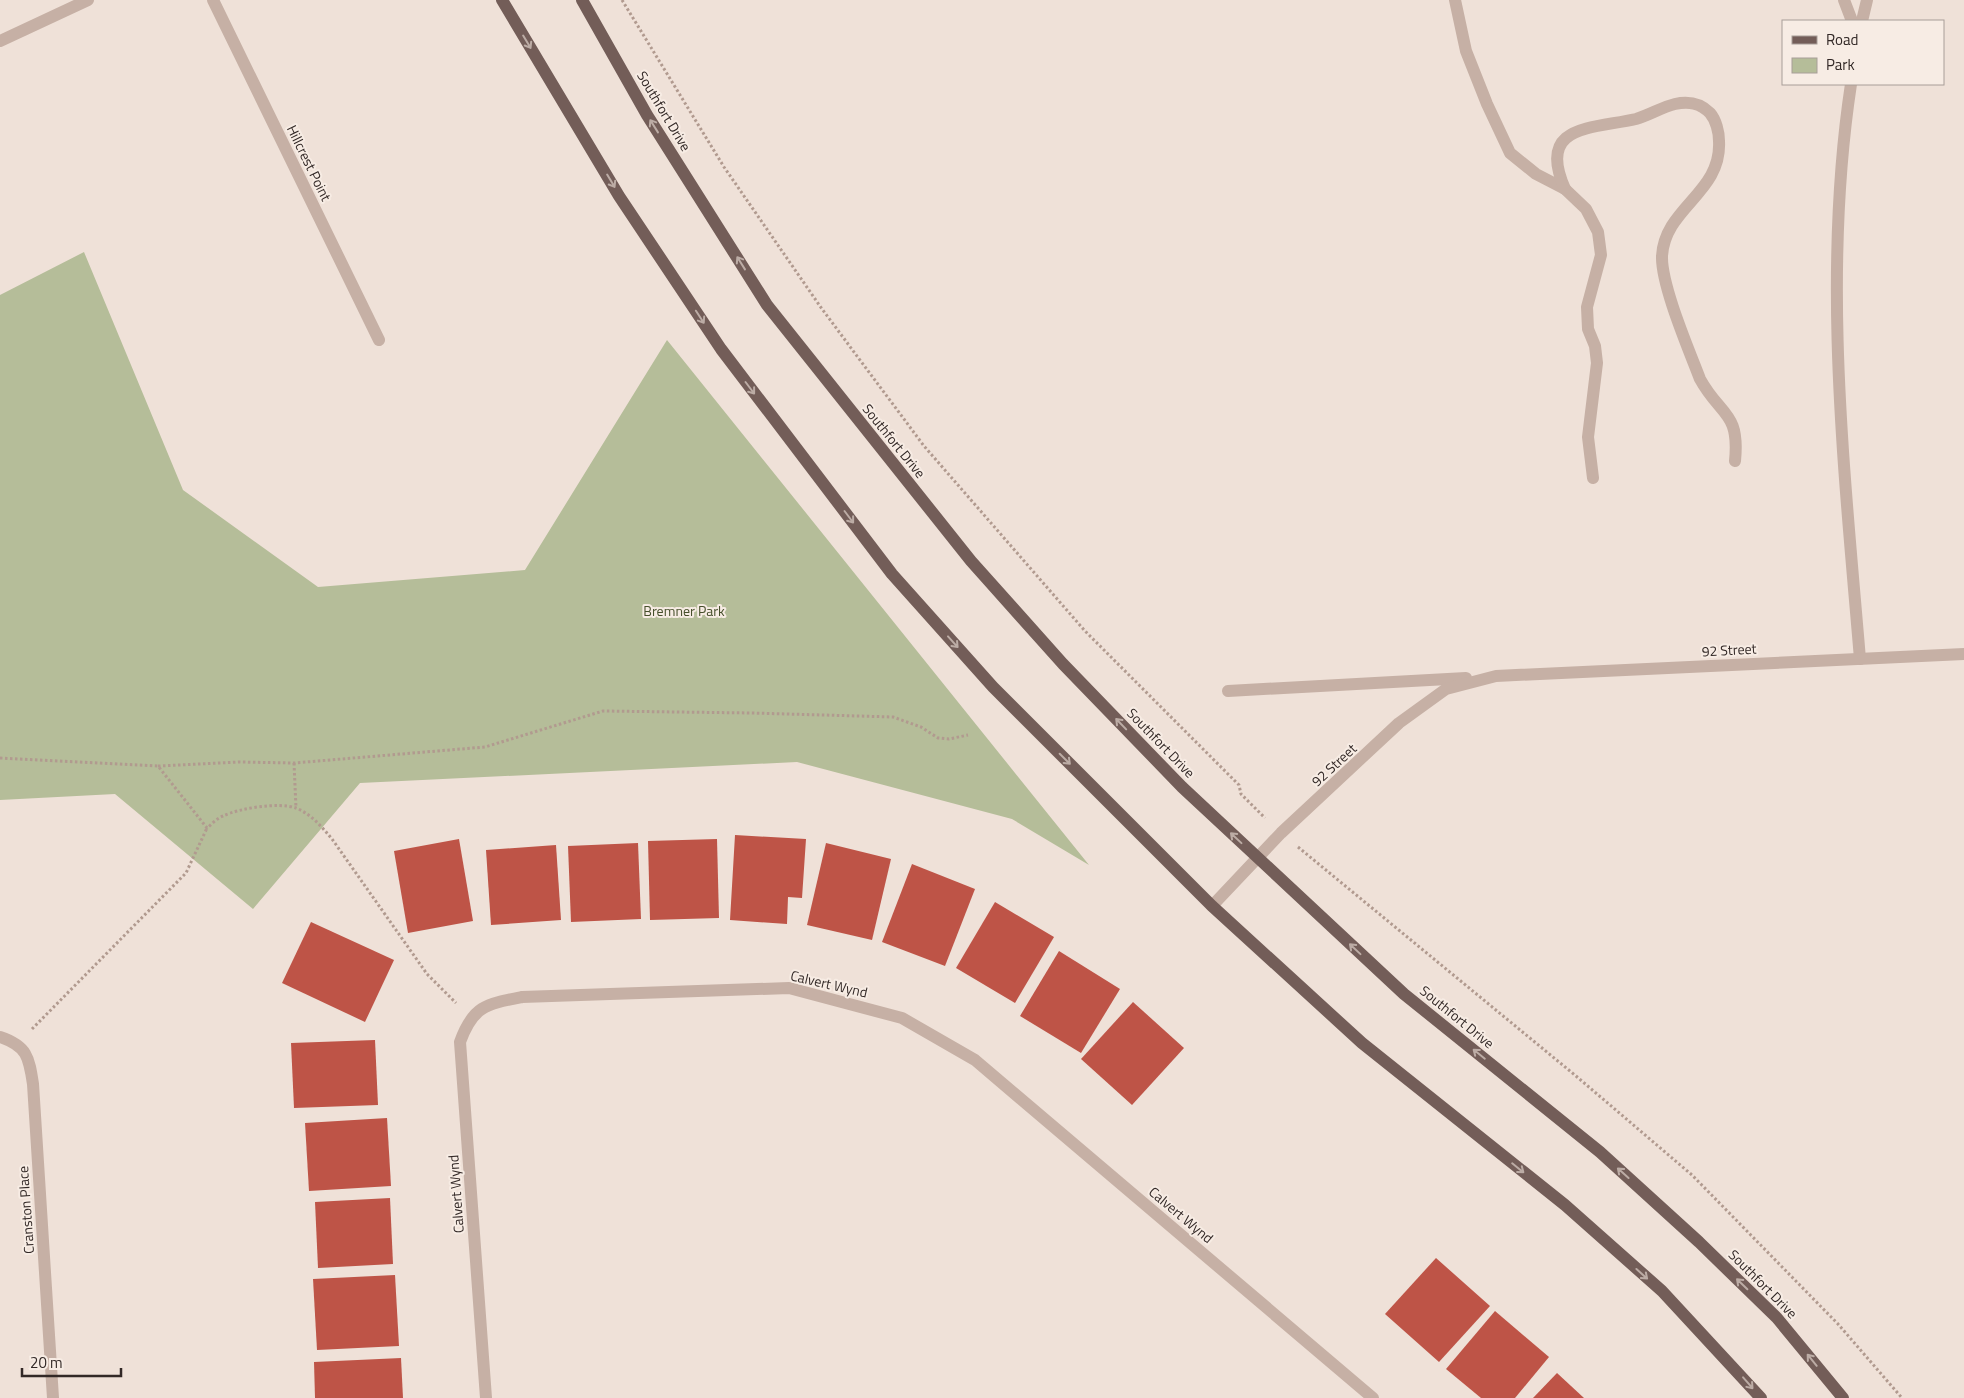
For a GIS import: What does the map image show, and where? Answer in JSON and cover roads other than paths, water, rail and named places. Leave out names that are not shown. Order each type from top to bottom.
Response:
[{"type":"main road","points":[[502,0],[619,196],[721,349],[892,574],[993,687],[1212,906],[1362,1043],[1565,1205],[1662,1292],[1761,1398]]},
{"type":"main road","name":"Southfort Drive","points":[[582,0],[647,115],[767,305],[971,560],[1050,650],[1182,787],[1404,994],[1600,1152],[1699,1242],[1777,1318],[1843,1398]]},
{"type":"street","points":[[0,41],[88,0]]},
{"type":"street","name":"Hillcrest Point","points":[[213,0],[379,340]]},
{"type":"street","points":[[1455,0],[1466,51],[1487,104],[1510,153],[1536,174],[1566,189],[1586,209],[1598,232],[1601,255],[1587,307],[1588,329],[1597,363],[1588,437],[1593,478]]},
{"type":"street","points":[[1844,0],[1852,20]]},
{"type":"street","points":[[1862,20],[1867,0]]},
{"type":"street","points":[[1851,85],[1841,179],[1836,272],[1838,395],[1860,659]]},
{"type":"street","points":[[1566,189],[1558,172],[1556,160],[1558,148],[1566,138],[1585,128],[1635,119],[1674,104],[1688,102],[1703,106],[1712,116],[1719,133],[1717,165],[1710,180],[1670,228],[1665,240],[1662,258],[1667,286],[1700,380],[1707,392],[1723,408],[1734,426],[1737,443],[1735,461]]},
{"type":"street","name":"92 Street","points":[[1228,691],[1496,676],[1964,654]]},
{"type":"street","name":"92 Street","points":[[1212,906],[1281,833],[1399,723],[1446,689],[1496,676]]},
{"type":"street","name":"Calvert Wynd","points":[[486,1398],[460,1042],[470,1017],[484,1008],[522,997],[789,988],[902,1018],[975,1060],[1373,1398]]},
{"type":"street","name":"Cranston Place","points":[[0,1037],[18,1043],[29,1059],[33,1084],[53,1398]]},
{"type":"park label","name":"Bremner Park","points":[[684,611]]}]
